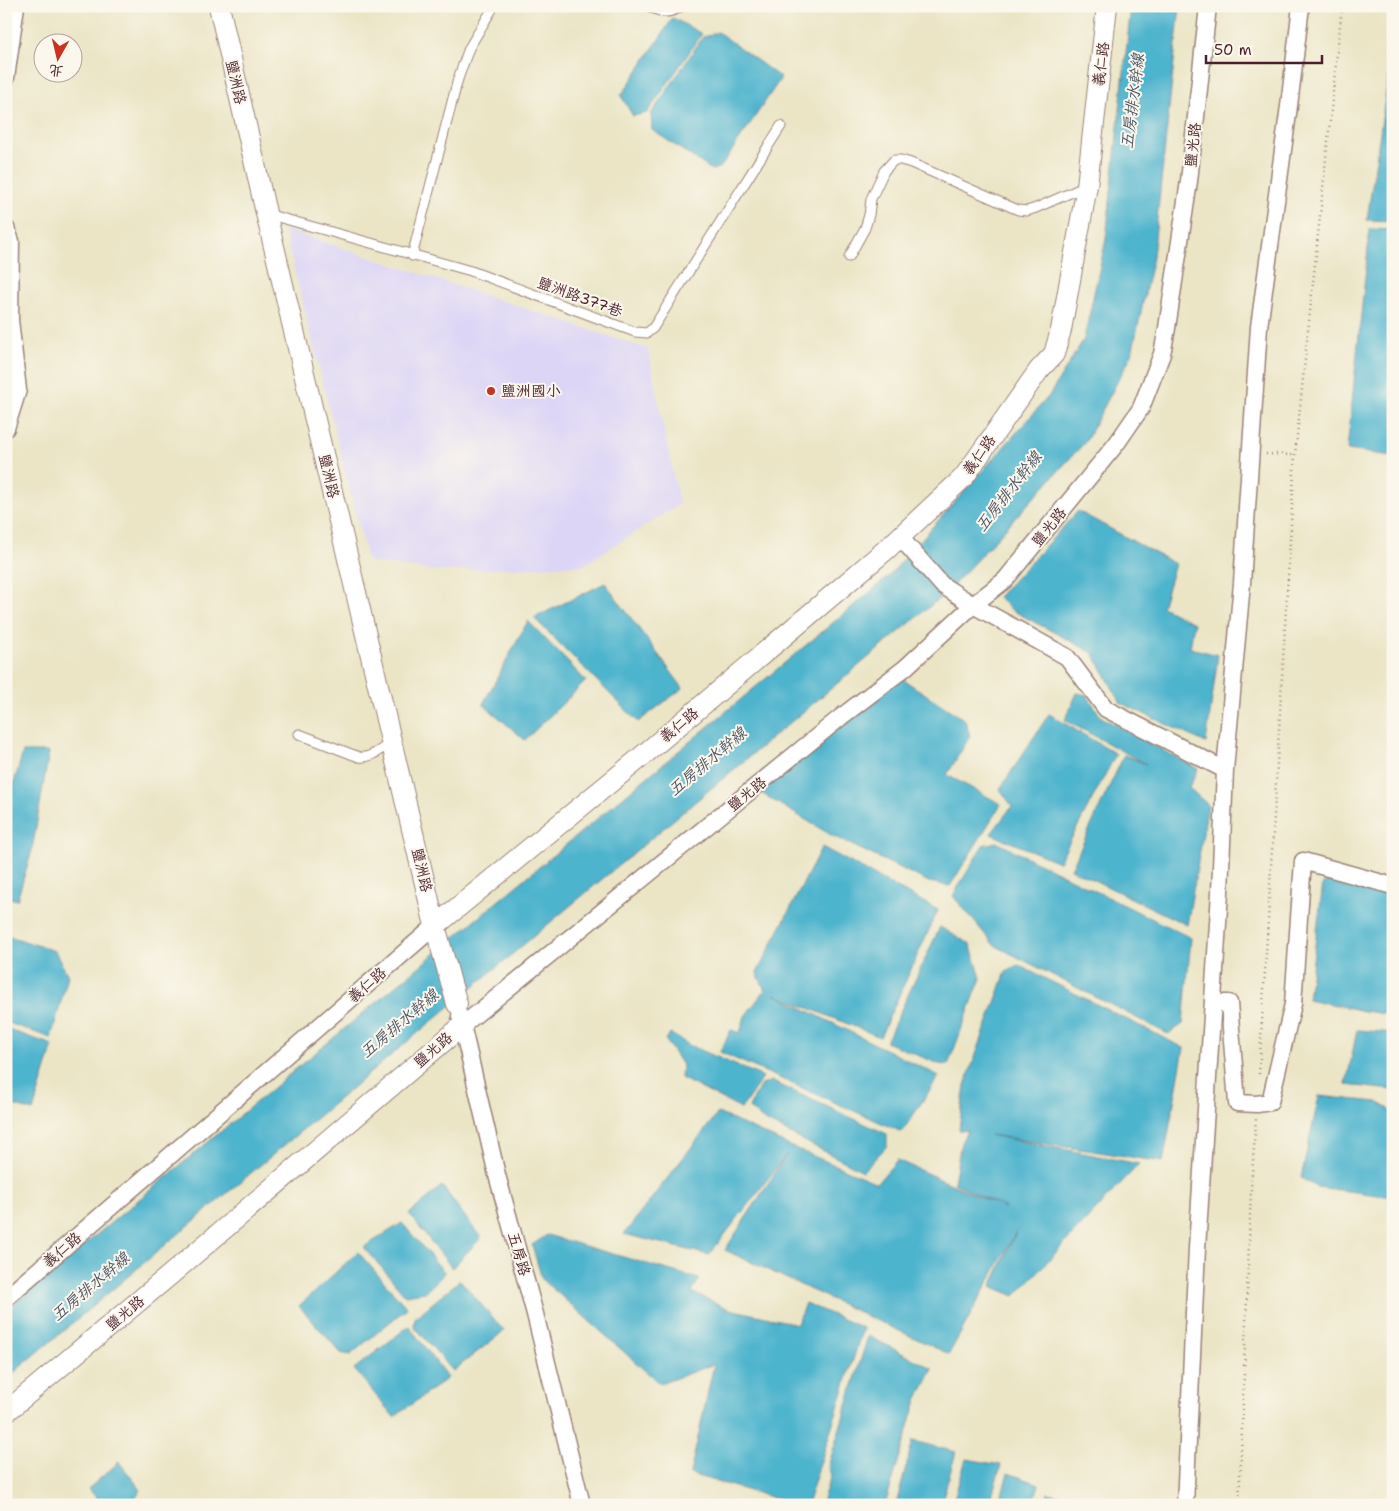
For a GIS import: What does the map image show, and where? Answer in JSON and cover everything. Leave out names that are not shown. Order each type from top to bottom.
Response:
[{"type":"street","points":[[6,78],[16,6]]},
{"type":"street","name":"鹽洲路","points":[[219,6],[266,214],[438,936],[457,1004]]},
{"type":"street","name":"義仁路","points":[[6,1298],[438,936],[634,763],[905,542],[964,477],[1039,370],[1054,354],[1061,330],[1087,186],[1107,6]]},
{"type":"street","name":"鹽光路","points":[[6,1412],[170,1275],[462,1025],[905,668],[974,605],[1005,580],[1117,443],[1141,408],[1162,354],[1189,182],[1208,6]]},
{"type":"street","points":[[1185,1505],[1197,1248],[1214,1003],[1225,770],[1242,583],[1259,327],[1301,6]]},
{"type":"street","points":[[6,228],[11,241],[10,320],[18,390],[6,428]]},
{"type":"street","points":[[905,542],[942,585],[1067,657],[1106,709],[1225,770]]},
{"type":"street","points":[[1214,1003],[1229,1003],[1237,1102],[1257,1104],[1270,1102],[1293,1004],[1303,861],[1393,886]]},
{"type":"street","name":"五房路","points":[[457,1004],[496,1175],[535,1314],[582,1505]]},
{"type":"lane","points":[[412,256],[458,79],[470,48],[494,6]]},
{"type":"lane","points":[[648,6],[660,12],[672,12],[682,6]]},
{"type":"lane","name":"鹽洲路377巷","points":[[266,214],[471,272],[635,332],[647,333],[653,328],[781,126]]},
{"type":"lane","points":[[849,257],[864,228],[871,199],[884,171],[894,160],[911,163],[1018,210],[1027,211],[1036,208],[1087,186]]},
{"type":"lane","points":[[299,734],[365,758],[392,742]]},
{"type":"path","points":[[1259,1075],[1295,455],[1342,6]]},
{"type":"path","points":[[1250,454],[1295,455]]},
{"type":"path","points":[[1239,1505],[1251,1189],[1257,1104]]},
{"type":"shaded area","name":"鹽洲國小","points":[[284,229],[648,349],[679,504],[584,565],[438,571],[368,562]]},
{"type":"water","name":"五房排水幹線","points":[[1131,6],[1180,6],[1153,256],[1132,354],[1086,441],[947,592],[6,1379],[6,1310],[888,577],[1049,396],[1084,339],[1106,239]]},
{"type":"water","points":[[673,18],[702,34],[647,113],[633,116],[621,96]]},
{"type":"water","points":[[718,32],[781,78],[721,167],[712,170],[652,130],[651,114],[703,37]]},
{"type":"water","points":[[1393,46],[1393,221],[1367,220]]},
{"type":"water","points":[[1370,229],[1393,230],[1393,456],[1347,450]]},
{"type":"water","points":[[1078,511],[1175,564],[1162,607],[1194,623],[1190,648],[1218,655],[1206,743],[1121,703],[1093,653],[1010,609],[998,597]]},
{"type":"water","points":[[605,583],[683,688],[638,722],[534,618]]},
{"type":"water","points":[[528,621],[586,681],[525,740],[483,704]]},
{"type":"water","points":[[896,675],[965,720],[970,736],[947,775],[1001,804],[950,886],[929,882],[831,835],[761,793]]},
{"type":"water","points":[[1077,693],[1087,695],[1101,717],[1198,769],[1189,788],[1208,805],[1187,925],[1071,869],[1124,755],[1146,764],[1065,720]]},
{"type":"water","points":[[1049,714],[1116,754],[1059,862],[991,834],[1012,806],[1000,789]]},
{"type":"water","points":[[23,752],[49,752],[32,850],[17,900],[6,897],[6,789],[12,790]]},
{"type":"water","points":[[996,842],[1191,938],[1183,1024],[1168,1034],[994,945],[953,896],[983,845]]},
{"type":"water","points":[[822,847],[938,910],[880,1037],[774,994],[939,1076],[902,1132],[720,1052],[731,1030],[740,1033],[745,1016],[765,990],[757,973]]},
{"type":"water","points":[[1338,877],[1393,897],[1393,1015],[1308,999],[1323,884]]},
{"type":"water","points":[[940,927],[970,944],[981,978],[948,1065],[939,1064],[886,1042]]},
{"type":"water","points":[[6,935],[55,951],[68,976],[51,1038],[6,1022]]},
{"type":"water","points":[[1018,965],[1184,1048],[1163,1162],[990,1135],[1139,1164],[1015,1296],[991,1286],[1017,1230],[949,1354],[725,1250],[787,1154],[709,1255],[624,1234],[718,1113],[877,1183],[897,1160],[1005,1208],[954,1183],[961,1143],[967,1131],[959,1130],[965,1085],[1006,972]]},
{"type":"water","points":[[6,1029],[53,1045],[33,1111],[6,1103]]},
{"type":"water","points":[[1357,1030],[1393,1033],[1393,1090],[1346,1085]]},
{"type":"water","points":[[671,1034],[689,1045],[763,1077],[741,1109],[681,1078],[682,1065],[665,1039]]},
{"type":"water","points":[[771,1081],[887,1134],[887,1146],[863,1171],[763,1120],[749,1108],[760,1086]]},
{"type":"water","points":[[1319,1096],[1377,1102],[1393,1111],[1393,1197],[1317,1187],[1301,1178]]},
{"type":"water","points":[[442,1186],[481,1238],[452,1268],[409,1214]]},
{"type":"water","points":[[402,1223],[445,1273],[425,1292],[405,1295],[364,1247]]},
{"type":"water","points":[[547,1235],[699,1279],[692,1292],[729,1309],[797,1324],[805,1303],[863,1328],[807,1505],[799,1505],[690,1474],[714,1364],[660,1384],[542,1279],[532,1245]]},
{"type":"water","points":[[358,1252],[407,1308],[350,1355],[341,1353],[299,1306]]},
{"type":"water","points":[[460,1280],[504,1331],[453,1371],[414,1326],[415,1318]]},
{"type":"water","points":[[409,1326],[448,1378],[394,1417],[354,1369]]},
{"type":"water","points":[[868,1336],[933,1369],[917,1400],[885,1505],[821,1505],[831,1475],[828,1467]]},
{"type":"water","points":[[913,1441],[956,1452],[941,1505],[896,1505]]},
{"type":"water","points":[[966,1459],[1001,1465],[989,1505],[952,1505]]},
{"type":"water","points":[[119,1462],[141,1490],[131,1505],[104,1505],[88,1489]]},
{"type":"water","points":[[1008,1473],[1039,1484],[1033,1505],[999,1505]]},
{"type":"water","points":[[1048,1493],[1075,1498],[1074,1505],[1045,1505]]},
{"type":"place","name":"鹽洲國小","points":[[491,391]]}]
